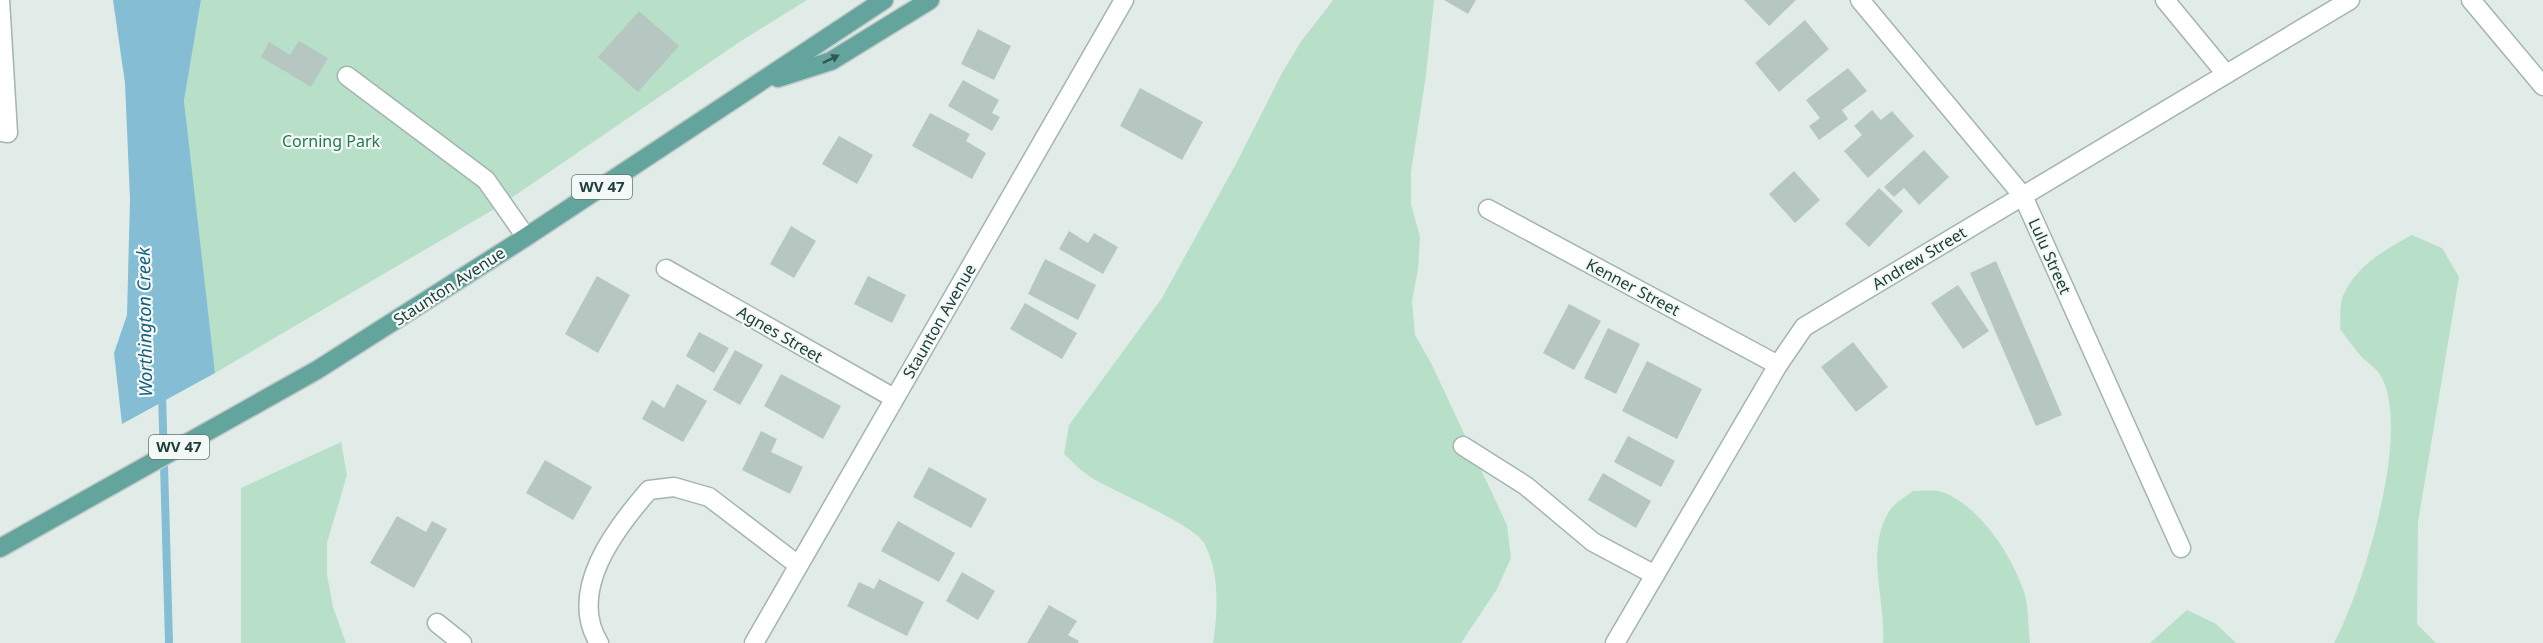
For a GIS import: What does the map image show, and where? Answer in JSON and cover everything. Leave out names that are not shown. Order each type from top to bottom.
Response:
[{"type":"main road","name":"Staunton Avenue","points":[[0,548],[317,370],[526,237],[884,0]]},
{"type":"main road","points":[[756,85],[831,61],[930,0]]},
{"type":"street","points":[[0,0],[8,133],[0,132]]},
{"type":"street","name":"Staunton Avenue","points":[[754,643],[1124,0]]},
{"type":"street","name":"Lulu Street","points":[[1860,0],[2023,196],[2181,548]]},
{"type":"street","points":[[2165,0],[2226,74]]},
{"type":"street","name":"Andrew Street","points":[[1615,643],[1778,365],[1804,327],[2349,0]]},
{"type":"street","points":[[2472,0],[2543,86]]},
{"type":"street","points":[[347,76],[486,180],[526,237]]},
{"type":"street","name":"Kenner Street","points":[[1488,209],[1778,365]]},
{"type":"street","name":"Agnes Street","points":[[666,269],[894,398]]},
{"type":"street","points":[[1463,446],[1526,486],[1593,543],[1654,575]]},
{"type":"street","points":[[599,643],[591,629],[588,604],[597,568],[622,522],[649,490],[674,487],[709,497],[798,566]]},
{"type":"street","points":[[437,623],[462,643]]},
{"type":"green space","name":"Corning Park","points":[[201,0],[807,0],[741,41],[501,205],[215,373],[197,231],[184,101]]},
{"type":"green space","points":[[1333,0],[1434,0],[1426,75],[1411,172],[1411,204],[1420,237],[1418,269],[1412,301],[1415,335],[1431,363],[1507,525],[1511,558],[1497,589],[1461,643],[1213,643],[1216,618],[1215,579],[1213,566],[1204,543],[1197,535],[1170,518],[1092,478],[1064,454],[1069,425],[1162,298],[1237,162],[1282,73],[1300,43]]},
{"type":"green space","points":[[2412,235],[2442,248],[2459,277],[2418,522],[2417,624],[2436,643],[2334,643],[2358,587],[2370,550],[2380,511],[2391,435],[2389,403],[2382,378],[2340,329],[2341,304],[2348,286],[2363,268],[2381,253]]},
{"type":"green space","points":[[341,442],[347,475],[327,543],[327,575],[333,607],[346,643],[241,643],[241,488]]},
{"type":"green space","points":[[1913,491],[1941,492],[1958,500],[1983,521],[1994,535],[2012,563],[2024,592],[2030,643],[1883,643],[1877,561],[1878,544],[1888,513]]},
{"type":"green space","points":[[2187,610],[2216,624],[2236,643],[2150,643]]},
{"type":"water","points":[[113,0],[201,0],[184,101],[215,373],[122,424],[114,353],[127,315],[130,199],[125,83]]},
{"type":"building","points":[[1444,0],[1476,0],[1468,14]]},
{"type":"building","points":[[1744,0],[1796,0],[1769,26]]},
{"type":"building","points":[[639,11],[679,46],[638,92],[598,57]]},
{"type":"building","points":[[1805,20],[1829,49],[1779,92],[1755,63]]},
{"type":"building","points":[[978,29],[1011,46],[994,80],[961,64]]},
{"type":"building","points":[[299,41],[328,58],[311,87],[261,57],[269,42],[290,55]]},
{"type":"building","points":[[1848,68],[1867,91],[1842,110],[1848,119],[1819,140],[1809,126],[1820,118],[1806,100]]},
{"type":"building","points":[[963,80],[999,100],[992,113],[1000,117],[992,131],[948,106]]},
{"type":"building","points":[[1140,88],[1203,122],[1182,160],[1120,126]]},
{"type":"building","points":[[1872,110],[1881,120],[1892,111],[1914,136],[1868,178],[1844,151],[1862,135],[1854,126]]},
{"type":"building","points":[[930,113],[970,134],[966,141],[986,153],[972,179],[912,146]]},
{"type":"building","points":[[839,136],[873,155],[857,184],[822,164]]},
{"type":"building","points":[[1924,150],[1949,177],[1919,205],[1904,188],[1894,197],[1884,187]]},
{"type":"building","points":[[1794,171],[1820,200],[1795,223],[1769,194]]},
{"type":"building","points":[[1879,188],[1903,211],[1869,247],[1845,224]]},
{"type":"building","points":[[791,226],[816,241],[794,278],[770,264]]},
{"type":"building","points":[[1069,231],[1088,243],[1094,233],[1118,247],[1103,274],[1059,249]]},
{"type":"building","points":[[1045,259],[1096,285],[1078,320],[1028,294]]},
{"type":"building","points":[[1996,261],[2062,415],[2036,426],[1970,273]]},
{"type":"building","points":[[597,276],[630,295],[598,353],[565,334]]},
{"type":"building","points":[[868,276],[906,295],[892,323],[854,304]]},
{"type":"building","points":[[1958,285],[1989,331],[1963,349],[1931,303]]},
{"type":"building","points":[[1025,303],[1077,333],[1062,359],[1010,329]]},
{"type":"building","points":[[1569,304],[1601,321],[1574,370],[1543,353]]},
{"type":"building","points":[[1608,328],[1640,344],[1616,394],[1584,378]]},
{"type":"building","points":[[699,332],[729,348],[714,373],[686,356]]},
{"type":"building","points":[[1853,342],[1888,387],[1856,412],[1821,367]]},
{"type":"building","points":[[735,350],[763,365],[740,405],[713,390]]},
{"type":"building","points":[[1647,361],[1702,389],[1677,439],[1622,411]]},
{"type":"building","points":[[781,374],[841,406],[823,439],[764,406]]},
{"type":"building","points":[[677,384],[707,401],[683,442],[642,419],[652,400],[664,408]]},
{"type":"building","points":[[761,431],[777,439],[771,452],[803,467],[790,494],[742,470]]},
{"type":"building","points":[[1628,436],[1675,461],[1661,487],[1614,462]]},
{"type":"building","points":[[545,460],[592,487],[573,520],[526,493]]},
{"type":"building","points":[[929,467],[987,499],[971,528],[913,497]]},
{"type":"building","points":[[1603,473],[1651,501],[1636,528],[1588,500]]},
{"type":"building","points":[[397,516],[426,532],[432,521],[447,529],[414,588],[370,563]]},
{"type":"building","points":[[898,521],[955,553],[939,582],[881,551]]},
{"type":"building","points":[[962,572],[995,591],[978,620],[946,601]]},
{"type":"building","points":[[879,579],[924,602],[907,636],[847,606],[859,582],[874,589]]},
{"type":"building","points":[[1049,605],[1077,621],[1068,635],[1079,641],[1078,643],[1027,643]]},
{"type":"waterway","name":"Worthington Creek","points":[[162,392],[169,643]]}]
